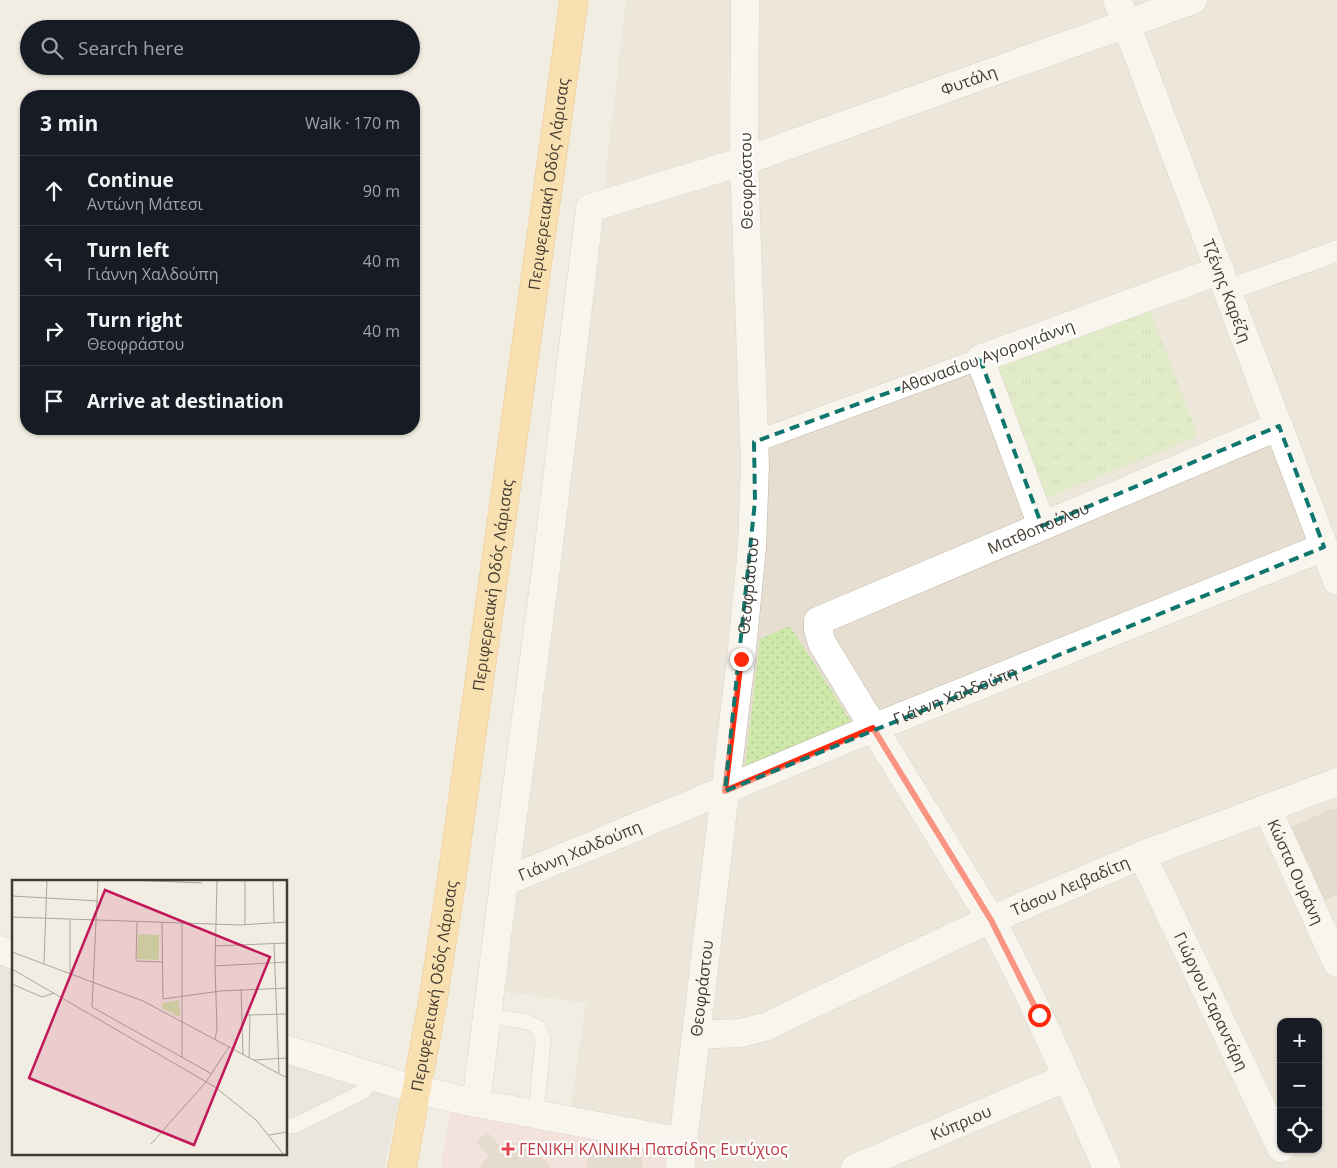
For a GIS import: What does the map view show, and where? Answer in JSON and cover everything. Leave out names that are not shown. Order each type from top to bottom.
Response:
[{"type":"highway","name":"Περιφερειακή Οδός Λάρισας","points":[[402,1168],[417,1090],[451,884],[574,0]]},
{"type":"street","name":"Θεοφράστου","points":[[682,1155],[725,791],[752,548],[755,501],[744,161],[745,0]]},
{"type":"street","name":"Φυτάλη","points":[[504,882],[546,568],[590,208],[744,161],[1122,12],[1193,0]]},
{"type":"street","name":"Τζένης Καρέζη","points":[[1122,12],[1337,581]]},
{"type":"street","points":[[1224,280],[1337,251]]},
{"type":"street","name":"Αθανασίου Αγορογιάννη","points":[[754,442],[980,359],[1224,280]]},
{"type":"street","points":[[980,359],[1042,526]]},
{"type":"street","name":"Ματθοπούλου","points":[[873,728],[822,644],[818,621],[1279,426]]},
{"type":"street","name":"Γιάννη Χαλδούπη","points":[[504,882],[873,728],[1324,547]]},
{"type":"street","points":[[873,728],[991,920],[1022,980],[1108,1168]]},
{"type":"street","name":"Τάσου Λειβαδίτη","points":[[696,1035],[740,1033],[765,1027],[991,920],[1142,855],[1337,782]]},
{"type":"street","name":"Κώστα Ουράνη","points":[[1267,808],[1337,963]]},
{"type":"street","name":"Γιώργου Σαραντάρη","points":[[1142,855],[1277,1141]]},
{"type":"street","points":[[476,1103],[504,882]]},
{"type":"street","points":[[0,950],[12,954]]},
{"type":"street","points":[[288,1051],[417,1090],[536,1115],[682,1155]]},
{"type":"street","name":"Κύπριου","points":[[855,1168],[1067,1077]]},
{"type":"street","name":"Γιώργου Σαραντάρη","points":[[1283,1153],[1290,1168]]},
{"type":"lane","points":[[487,1015],[527,1022],[538,1027],[544,1040],[536,1115]]},
{"type":"lane","points":[[288,1127],[354,1098],[363,1092],[373,1076]]},
{"type":"highlighted area","points":[[980,359],[1042,526],[1279,426],[1324,547],[725,791],[755,501],[754,442]]},
{"type":"shaded area","points":[[626,0],[1337,0],[1337,1168],[696,1168],[699,1130],[570,1111],[586,1003],[501,991],[546,682]]},
{"type":"shaded area","points":[[0,957],[12,960],[12,1156],[288,1156],[288,1056],[400,1095],[384,1168],[0,1168]]},
{"type":"shaded area","points":[[451,1109],[673,1147],[670,1168],[441,1168]]},
{"type":"green space","points":[[1149,308],[1198,436],[1042,500],[992,365]]},
{"type":"green space","points":[[790,626],[852,723],[745,769],[760,639]]},
{"type":"building","points":[[1334,809],[1337,815],[1337,894],[1323,900],[1292,827]]},
{"type":"building","name":"ΓΕΝΙΚΗ ΚΛΙΝΙΚΗ Πατσίδης Ευτύχιος","points":[[487,1133],[499,1146],[518,1143],[530,1146],[550,1168],[481,1168],[489,1155],[477,1142]]},
{"type":"building","points":[[590,1151],[642,1158],[641,1168],[587,1168]]},
{"type":"place","name":"ΓΕΝΙΚΗ ΚΛΙΝΙΚΗ Πατσίδης Ευτύχιος","points":[[508,1149]]},
{"type":"route","points":[[741,659],[725,791],[873,728],[991,920],[1039,1015]]}]
